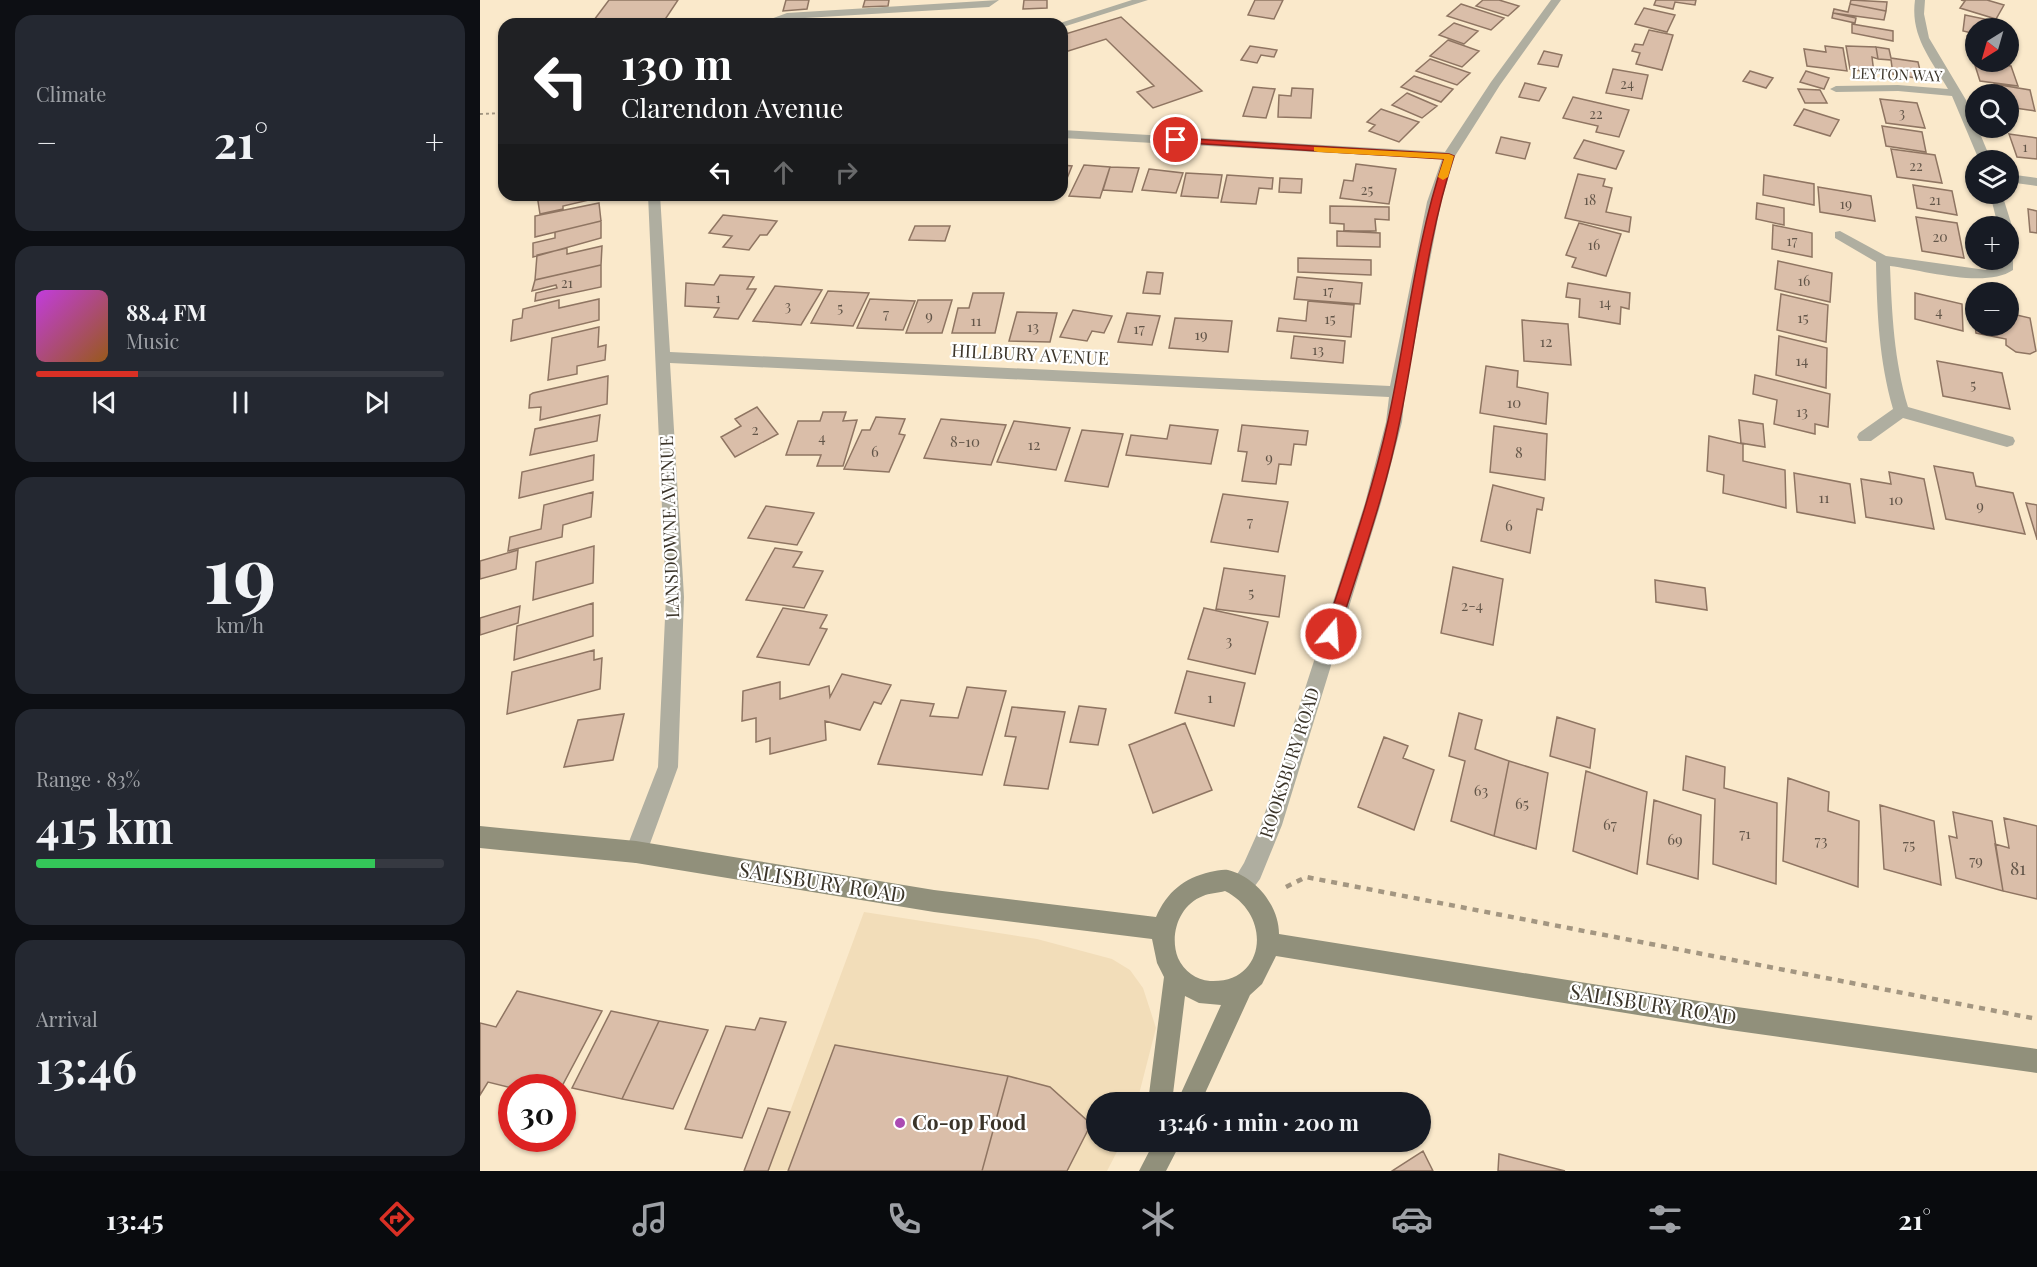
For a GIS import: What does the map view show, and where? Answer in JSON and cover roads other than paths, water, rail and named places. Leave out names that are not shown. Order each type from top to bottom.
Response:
[{"type":"street","points":[[781,18],[989,4],[994,0]]},
{"type":"street","points":[[1068,22],[1143,0]]},
{"type":"street","name":"ROOKSBURY ROAD","points":[[1241,886],[1252,871],[1270,825],[1373,503],[1394,422],[1397,392],[1434,202],[1449,156],[1495,84],[1556,0]]},
{"type":"street","name":"LEYTON WAY","points":[[1920,0],[1918,14],[1924,41],[1956,93],[1982,150]]},
{"type":"street","name":"LEYTON WAY","points":[[1836,89],[1898,88],[1956,93]]},
{"type":"street","points":[[1068,134],[1449,156]]},
{"type":"street","points":[[2019,180],[2037,182]]},
{"type":"street","name":"LANSDOWNE AVENUE","points":[[636,852],[668,766],[675,597],[654,201]]},
{"type":"street","points":[[1840,235],[1883,260],[1986,275],[2004,270]]},
{"type":"street","points":[[1883,260],[1885,338],[1890,373],[1901,411]]},
{"type":"street","name":"HILLBURY AVENUE","points":[[662,357],[1397,392]]},
{"type":"street","points":[[1865,437],[1901,411]]},
{"type":"street","points":[[1901,411],[2007,441]]},
{"type":"street","name":"SALISBURY ROAD","points":[[480,837],[636,852],[934,902],[1164,929]]},
{"type":"street","points":[[1226,880],[1241,886],[1258,901],[1266,913],[1269,944],[1264,961],[1255,976],[1229,992],[1207,993],[1186,986],[1167,962],[1164,929],[1169,911],[1179,897],[1193,886],[1209,881],[1226,880]]},
{"type":"street","name":"SALISBURY ROAD","points":[[1269,944],[1730,1018],[2037,1061]]},
{"type":"street","points":[[1161,1092],[1176,975]]},
{"type":"street","points":[[1194,1092],[1242,986]]},
{"type":"place","name":"Co-op Food","points":[[900,1123]]}]
